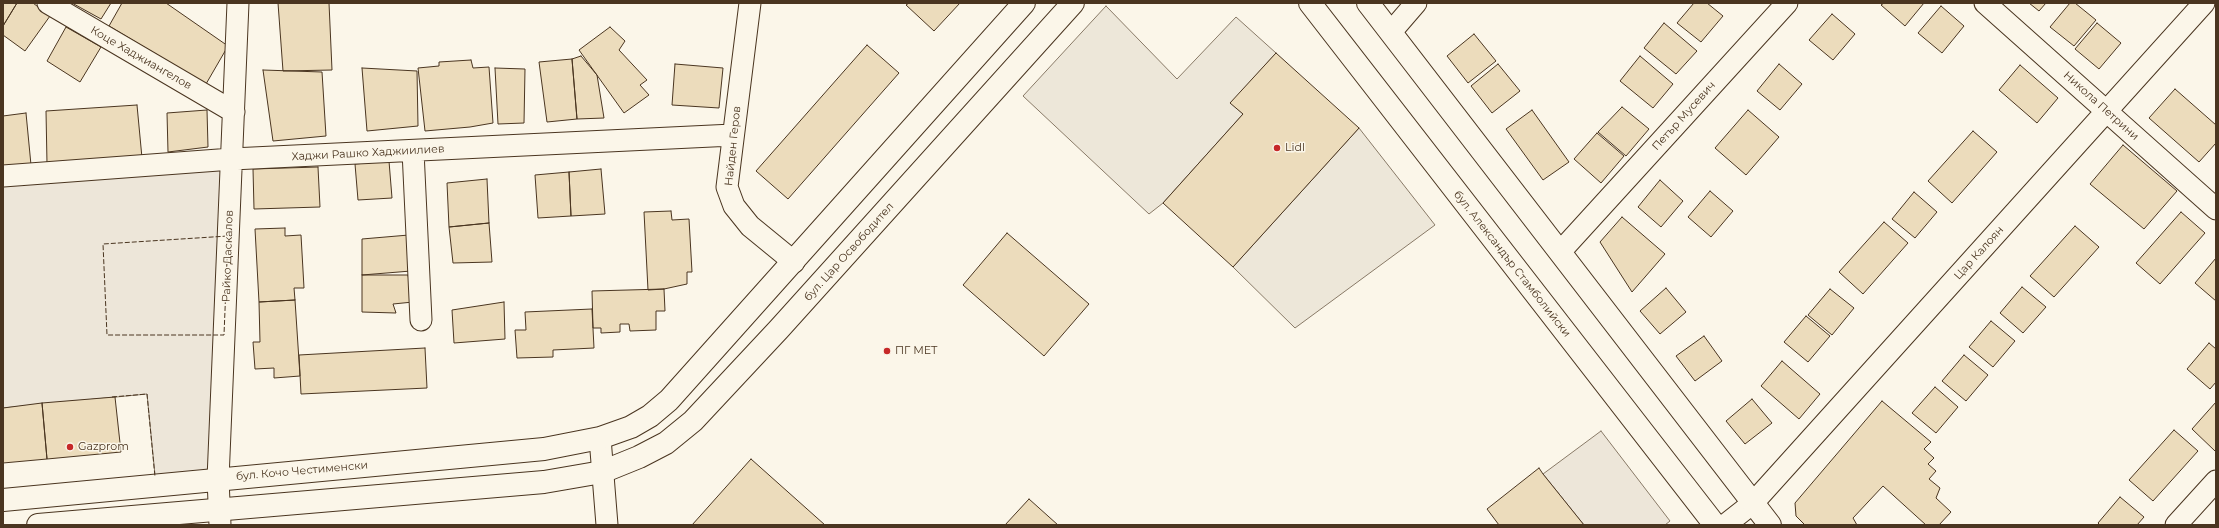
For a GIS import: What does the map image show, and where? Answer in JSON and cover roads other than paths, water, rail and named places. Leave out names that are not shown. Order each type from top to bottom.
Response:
[{"type":"street","name":"Коце Хаджиангелов","points":[[48,3],[234,112]]},
{"type":"street","name":"Райко Даскалов","points":[[220,518],[218,479],[238,3]]},
{"type":"street","name":"Найден Геров","points":[[750,3],[727,187],[734,206],[750,226],[794,262]]},
{"type":"street","points":[[607,525],[600,438],[631,427],[650,416],[670,400],[1024,3]]},
{"type":"street","name":"бул. Цар Освободител","points":[[602,472],[666,443],[693,421],[779,329],[1073,3]]},
{"type":"street","name":"бул. Александър Стамболийски","points":[[1310,3],[1715,525]]},
{"type":"street","points":[[1368,3],[1770,525]]},
{"type":"street","name":"Петър Мусевич","points":[[1560,252],[1787,3]]},
{"type":"street","name":"Никола Петрини","points":[[1985,3],[2216,209]]},
{"type":"street","name":"Цар Калоян","points":[[1725,525],[1753,503],[2204,3]]},
{"type":"street","points":[[1391,32],[1412,8]]},
{"type":"street","name":"Хаджи Рашко Хаджиилиев","points":[[3,176],[232,159],[733,135]]},
{"type":"street","points":[[413,151],[421,320]]},
{"type":"street","name":"бул. Кочо Честименски","points":[[3,500],[544,449],[600,438]]},
{"type":"street","points":[[38,525],[220,518],[544,482],[602,472]]},
{"type":"street","points":[[2176,525],[2216,481]]},
{"type":"place","name":"Lidl","points":[[1277,148]]},
{"type":"place","name":"ПГ МЕТ","points":[[887,351]]},
{"type":"place","name":"Gazprom","points":[[70,447]]}]
